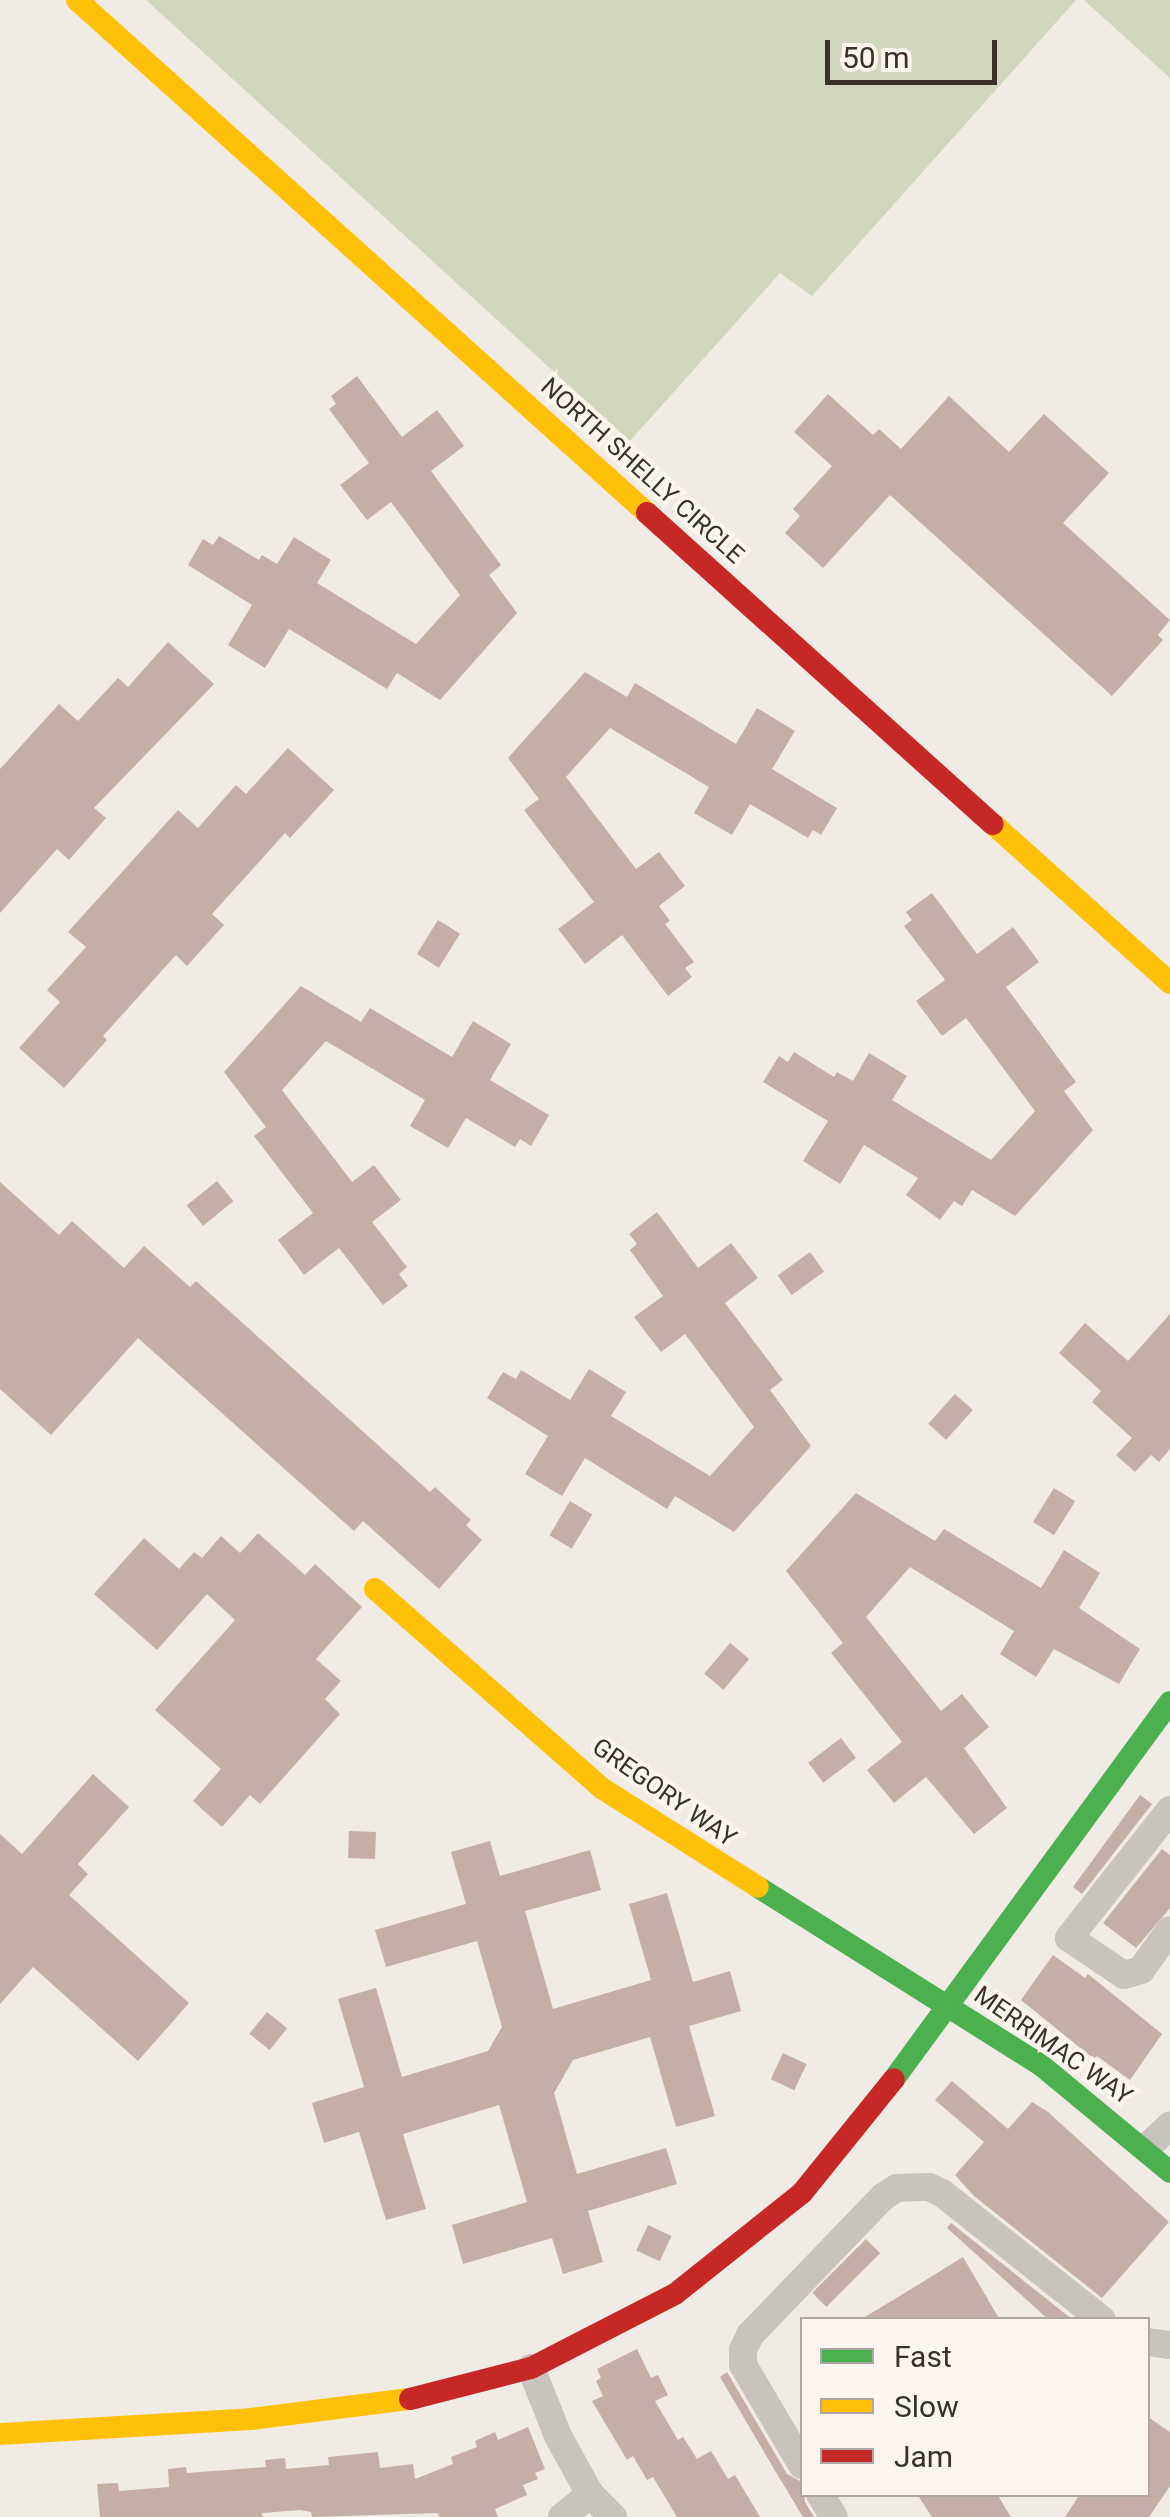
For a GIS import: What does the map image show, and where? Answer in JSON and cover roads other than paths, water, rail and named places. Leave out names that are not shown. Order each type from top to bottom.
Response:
[{"type":"street","name":"NORTH SHELLY CIRCLE","points":[[76,0],[1170,982]]},
{"type":"street","name":"GREGORY WAY","points":[[375,1589],[603,1789],[948,2006]]},
{"type":"street","points":[[0,2434],[54,2434],[373,2407],[532,2368],[675,2294],[802,2194],[948,2006],[1170,1702]]},
{"type":"street","points":[[1170,1810],[1069,1938],[1124,1974],[1142,1970],[1170,1930]]},
{"type":"street","name":"MERRIMAC WAY","points":[[948,2006],[1042,2066],[1146,2148],[1170,2172]]},
{"type":"street","points":[[1146,2148],[1170,2126]]},
{"type":"street","points":[[800,2461],[743,2365],[743,2350],[750,2334],[882,2196],[897,2188],[929,2187],[942,2193],[1098,2317]]},
{"type":"street","points":[[532,2368],[558,2436],[590,2494],[613,2517]]},
{"type":"street","points":[[562,2517],[590,2494]]}]
